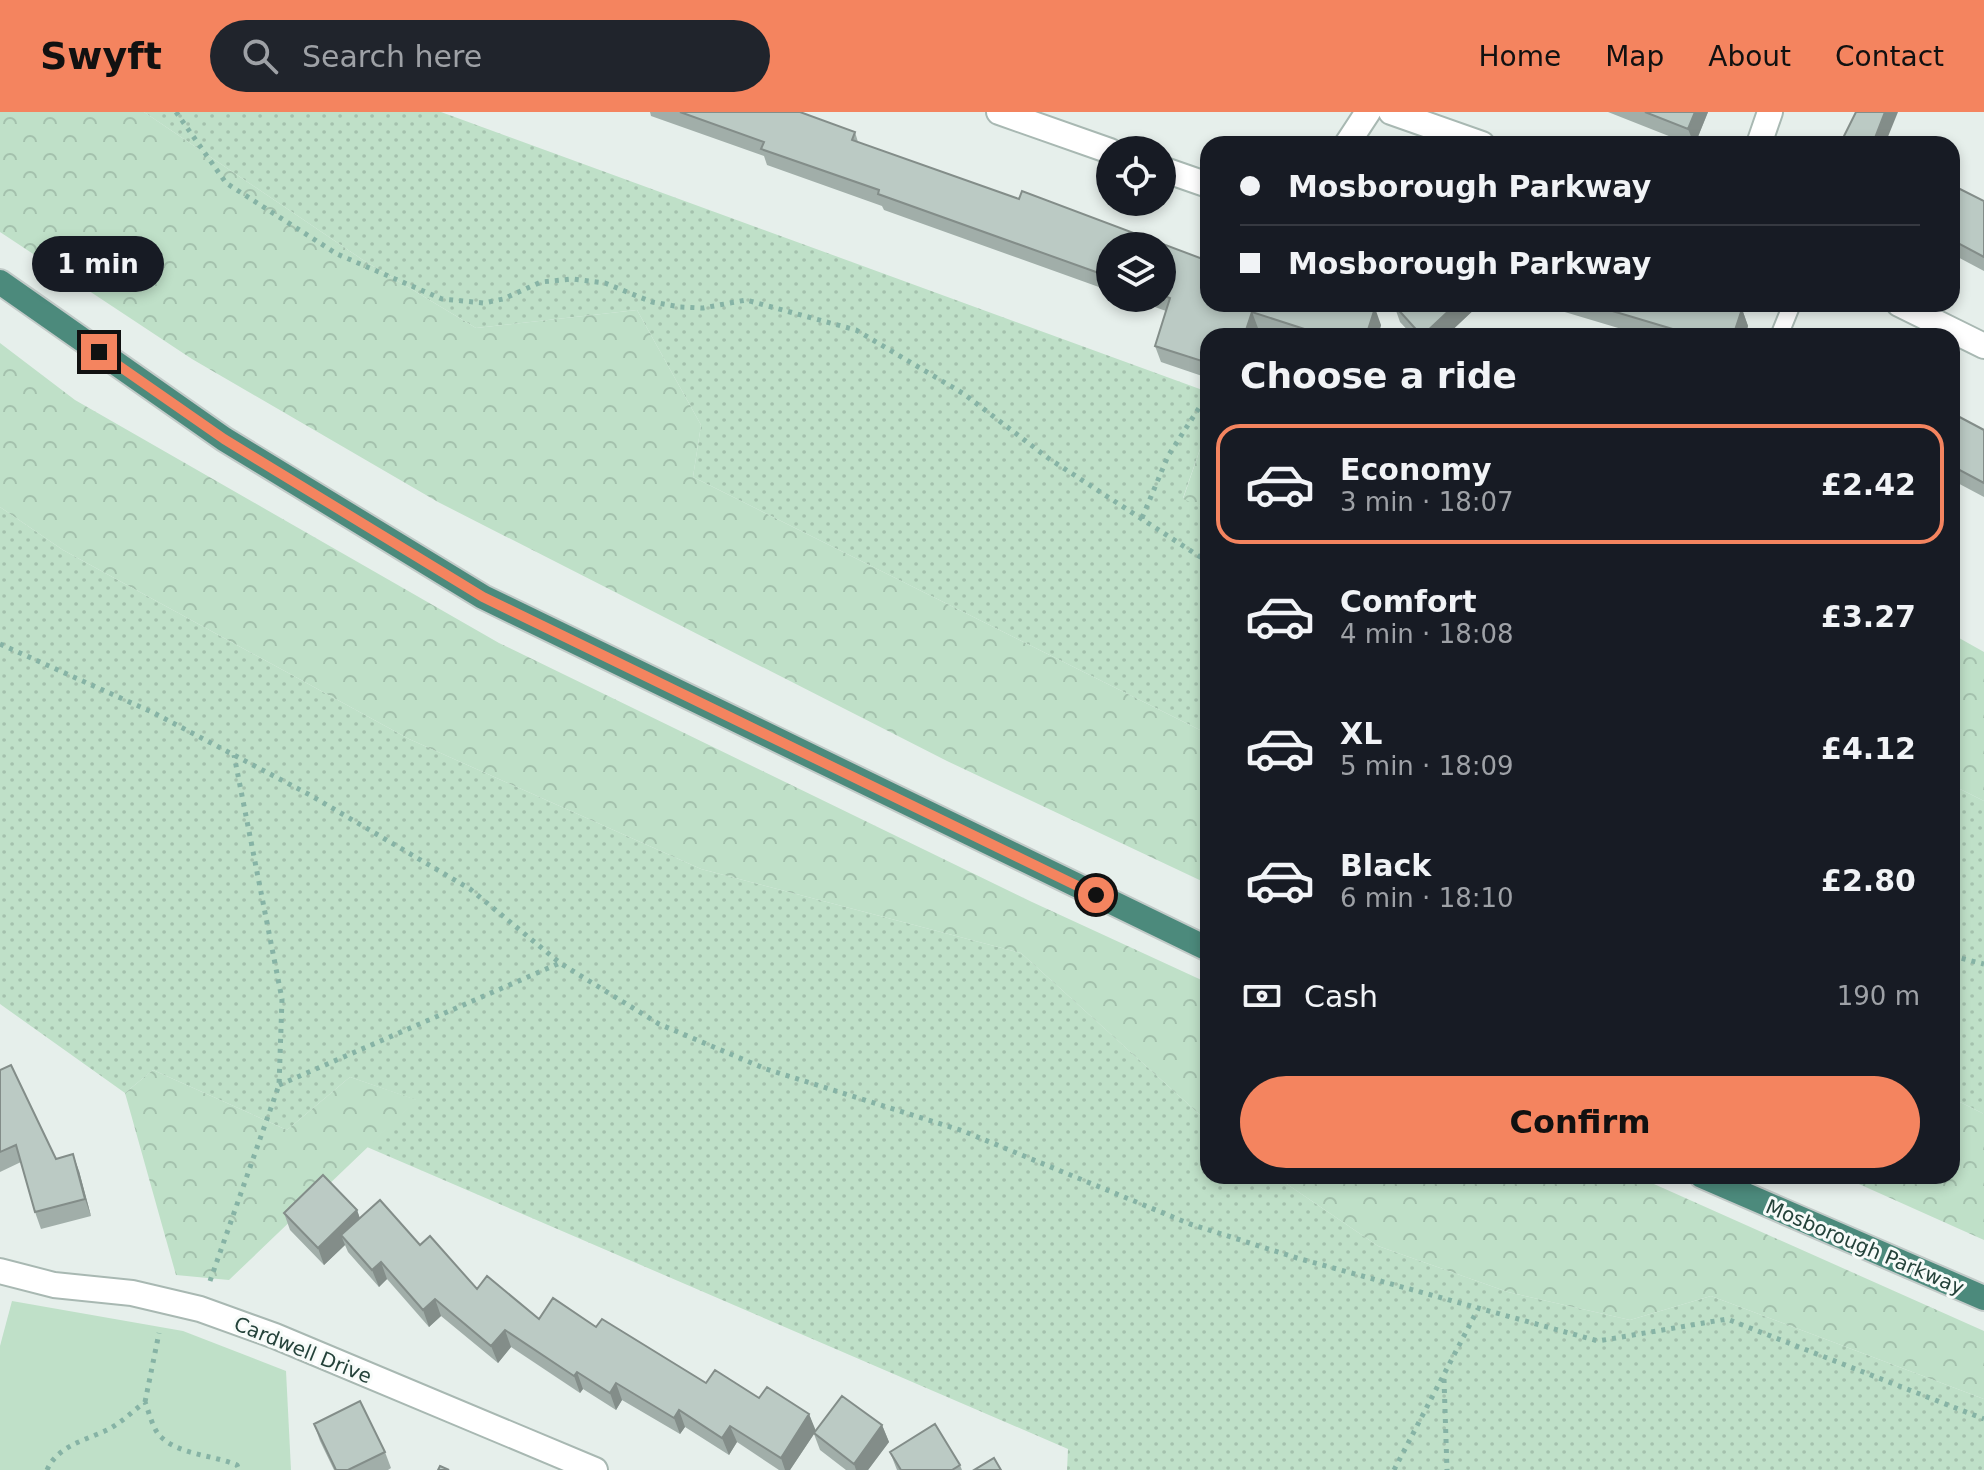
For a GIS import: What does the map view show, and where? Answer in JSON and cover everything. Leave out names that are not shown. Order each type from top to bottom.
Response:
[{"type":"highway","points":[[0,282],[224,439],[483,597],[1200,945]]},
{"type":"highway","name":"Mosborough Parkway","points":[[1720,1184],[1984,1298]]},
{"type":"street","points":[[999,112],[1096,146]]},
{"type":"street","points":[[1352,136],[1368,112]]},
{"type":"street","points":[[1391,112],[1459,136]]},
{"type":"street","points":[[1762,136],[1770,112]]},
{"type":"street","points":[[1176,174],[1200,182]]},
{"type":"street","points":[[1915,312],[1948,328]]},
{"type":"street","points":[[1960,334],[1984,346]]},
{"type":"street","name":"Cardwell Drive","points":[[0,1271],[54,1285],[132,1293],[200,1309],[275,1336],[595,1470]]},
{"type":"path","points":[[176,112],[226,183],[337,254],[442,299],[484,303],[503,299],[541,282],[572,279],[605,283],[652,302],[680,307],[703,308],[746,300],[856,330],[964,394],[1048,458],[1200,557]]},
{"type":"path","points":[[1142,518],[1168,456],[1200,406]]},
{"type":"path","points":[[0,644],[127,701],[310,795],[470,889],[560,963],[659,1024],[766,1069],[963,1131],[1190,1224],[1478,1309],[1598,1341],[1727,1319],[1984,1419]]},
{"type":"path","points":[[207,1289],[279,1085],[282,999],[233,755]]},
{"type":"path","points":[[1960,958],[1984,964]]},
{"type":"path","points":[[279,1085],[560,963]]},
{"type":"path","points":[[1394,1470],[1478,1309]]},
{"type":"path","points":[[161,1324],[145,1402],[158,1435],[180,1449],[214,1456],[237,1465],[239,1470]]},
{"type":"path","points":[[1444,1376],[1447,1470]]},
{"type":"path","points":[[47,1470],[51,1460],[70,1445],[111,1428],[145,1402]]},
{"type":"green space","points":[[0,112],[144,112],[363,260],[476,328],[637,310],[701,425],[693,477],[1200,730],[1200,880],[947,761],[438,502],[192,359],[0,232]]},
{"type":"green space","points":[[144,112],[441,112],[1200,389],[1200,449],[1183,498],[1200,505],[1200,730],[693,477],[701,425],[637,310],[476,328],[363,260]]},
{"type":"green space","points":[[0,343],[75,400],[499,643],[1032,902],[1200,979],[1200,1115],[1021,953],[701,869],[409,739],[63,550],[0,507]]},
{"type":"green space","points":[[1200,449],[1200,506],[1183,499]]},
{"type":"green space","points":[[0,507],[63,550],[409,739],[701,869],[1021,953],[1200,1115],[1200,1184],[1287,1184],[1378,1246],[1508,1292],[1630,1320],[1711,1296],[1984,1399],[1984,1470],[1067,1470],[1068,1449],[367,1147],[416,1100],[350,1077],[287,1130],[153,1070],[125,1093],[0,1004]]},
{"type":"green space","points":[[1960,638],[1984,652],[1984,801],[1960,789]]},
{"type":"green space","points":[[1960,789],[1984,801],[1984,1114],[1960,1102]]},
{"type":"green space","points":[[153,1070],[287,1130],[350,1077],[417,1100],[229,1280],[176,1275],[125,1093]]},
{"type":"green space","points":[[1960,1102],[1984,1114],[1984,1240],[1859,1184],[1960,1184]]},
{"type":"green space","points":[[1287,1184],[1654,1184],[1984,1331],[1984,1399],[1711,1296],[1630,1320],[1508,1292],[1378,1246]]},
{"type":"green space","points":[[12,1301],[183,1331],[286,1371],[291,1470],[0,1470],[0,1346]]},
{"type":"building","points":[[680,112],[800,112],[855,132],[852,140],[1019,199],[1022,191],[1131,232],[1096,232],[1096,272],[761,149],[764,142]]},
{"type":"building","points":[[1645,112],[1695,112],[1688,129]]},
{"type":"building","points":[[1856,112],[1885,112],[1876,136],[1844,136]]},
{"type":"building","points":[[1960,189],[1984,201],[1984,257],[1960,244]]},
{"type":"building","points":[[1176,249],[1200,258],[1200,312],[1252,312],[1247,328],[1200,328],[1200,360],[1155,346],[1166,312],[1176,312]]},
{"type":"building","points":[[1252,312],[1374,312],[1369,328],[1301,328]]},
{"type":"building","points":[[1400,312],[1448,312],[1430,328],[1415,328]]},
{"type":"building","points":[[1616,312],[1741,312],[1736,328],[1669,328]]},
{"type":"building","points":[[1960,417],[1984,430],[1984,483],[1960,470]]},
{"type":"building","points":[[11,1065],[56,1159],[73,1154],[85,1199],[35,1212],[16,1145],[0,1152],[0,1070]]},
{"type":"building","points":[[323,1175],[357,1210],[318,1248],[284,1213]]},
{"type":"building","points":[[380,1200],[420,1245],[430,1236],[477,1289],[487,1276],[539,1319],[553,1298],[596,1327],[602,1319],[706,1383],[715,1370],[759,1398],[767,1387],[809,1414],[781,1458],[730,1426],[722,1438],[679,1410],[674,1418],[616,1383],[610,1393],[577,1372],[574,1376],[505,1330],[491,1346],[435,1299],[423,1310],[381,1262],[372,1270],[341,1235]]},
{"type":"building","points":[[842,1396],[882,1425],[854,1464],[814,1433]]},
{"type":"building","points":[[360,1401],[385,1452],[348,1470],[336,1470],[314,1424]]},
{"type":"building","points":[[935,1424],[960,1465],[952,1470],[901,1470],[890,1452]]},
{"type":"building","points":[[994,1458],[1001,1470],[974,1470]]},
{"type":"route","points":[[99,352],[224,439],[483,597],[1096,895]]}]
